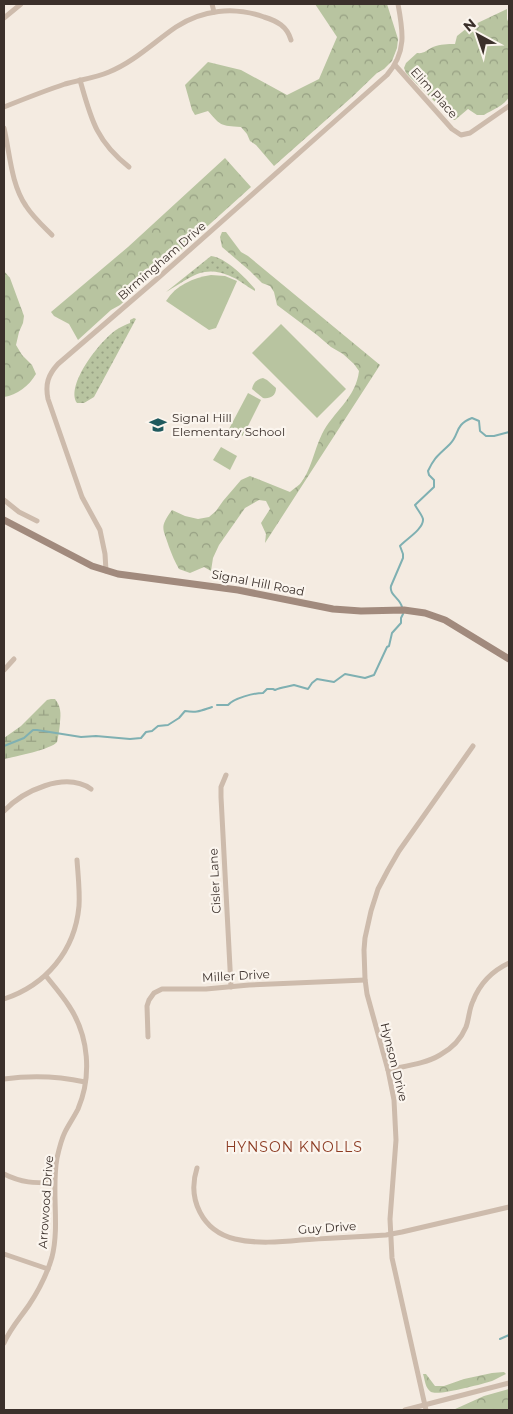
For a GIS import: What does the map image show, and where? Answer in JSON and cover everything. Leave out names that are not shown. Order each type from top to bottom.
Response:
[{"type":"main road","name":"Signal Hill Road","points":[[4,520],[92,566],[106,571],[129,576],[238,590],[333,609],[361,611],[404,610],[425,613],[445,620],[509,659]]},
{"type":"street","points":[[4,18],[21,4]]},
{"type":"street","points":[[212,4],[214,12]]},
{"type":"street","name":"Birmingham Drive","points":[[106,571],[100,530],[82,497],[48,400],[47,385],[50,375],[58,364],[387,75],[395,65],[401,50],[402,22],[398,4]]},
{"type":"street","points":[[4,107],[49,90],[115,69],[133,59],[183,23],[197,16],[214,12],[237,11],[263,16],[281,24],[286,29],[290,40]]},
{"type":"street","name":"Elim Place","points":[[395,65],[452,129],[461,134],[470,133],[509,106]]},
{"type":"street","points":[[80,80],[90,116],[98,132],[111,151],[130,168]]},
{"type":"street","points":[[4,128],[14,180],[21,198],[33,216],[52,236]]},
{"type":"street","points":[[4,500],[19,512],[37,521]]},
{"type":"street","points":[[4,670],[14,659]]},
{"type":"street","name":"Hynson Drive","points":[[426,1407],[395,1275],[390,1234],[390,1208],[396,1140],[394,1100],[388,1070],[370,1008],[364,966],[365,938],[378,889],[399,851],[473,746]]},
{"type":"street","name":"Cisler Lane","points":[[226,775],[221,787],[221,797],[231,986]]},
{"type":"street","points":[[4,811],[25,794],[45,786],[73,783],[90,789]]},
{"type":"street","points":[[4,999],[25,990],[46,976],[62,957],[71,940],[80,898],[77,860]]},
{"type":"street","points":[[388,1070],[424,1062],[454,1045],[466,1027],[478,990],[490,975],[509,963]]},
{"type":"street","name":"Arrowood Drive","points":[[4,1341],[36,1295],[48,1269],[55,1235],[54,1182],[58,1156],[65,1132],[77,1110],[85,1082],[86,1058],[80,1028],[70,1007],[46,976]]},
{"type":"street","name":"Miller Drive","points":[[148,1037],[147,1006],[151,997],[158,991],[365,980]]},
{"type":"street","points":[[4,1079],[38,1076],[85,1082]]},
{"type":"street","name":"Guy Drive","points":[[197,1168],[193,1182],[195,1203],[206,1223],[228,1238],[246,1241],[270,1242],[390,1234],[509,1207]]},
{"type":"street","points":[[4,1174],[23,1182],[54,1182]]},
{"type":"street","points":[[4,1254],[48,1269]]},
{"type":"street","points":[[405,1410],[426,1407],[509,1383]]},
{"type":"green space","points":[[315,4],[387,4],[398,39],[397,48],[392,61],[384,69],[377,73],[274,166],[256,145],[250,141],[241,127],[222,124],[208,111],[195,115],[185,85],[208,62],[241,70],[287,95],[319,79],[337,37]]},
{"type":"green space","points":[[507,9],[509,24],[509,97],[501,105],[484,115],[477,115],[468,109],[453,120],[406,73],[404,68],[406,63],[417,53],[439,45],[455,44],[457,36],[467,28]]},
{"type":"green space","points":[[225,158],[251,187],[120,305],[111,310],[78,340],[69,324],[54,316],[51,312],[128,247]]},
{"type":"green space","points":[[222,232],[226,232],[241,252],[380,365],[265,543],[266,534],[261,523],[270,509],[266,501],[259,500],[245,508],[219,545],[213,558],[211,571],[204,567],[190,573],[179,569],[164,532],[165,521],[172,510],[198,519],[209,517],[241,480],[250,476],[290,492],[304,479],[322,434],[349,397],[357,381],[359,371],[343,354],[331,347],[277,305],[274,292],[270,286],[262,283],[222,247],[220,237]]},
{"type":"green space","points":[[211,256],[223,260],[235,269],[251,284],[255,291],[235,278],[222,273],[204,272],[166,292]]},
{"type":"green space","points":[[4,271],[10,278],[24,316],[16,345],[22,355],[32,365],[36,374],[22,389],[4,397]]},
{"type":"green space","points":[[211,275],[225,276],[237,281],[216,328],[209,330],[166,301],[170,295],[186,283]]},
{"type":"green space","points":[[136,319],[94,397],[84,403],[77,403],[75,395],[76,385],[86,364],[110,335],[130,323],[130,320]]},
{"type":"green space","points":[[281,324],[346,389],[317,418],[252,353]]},
{"type":"green space","points":[[263,378],[276,388],[274,395],[268,398],[263,398],[252,389],[259,379]]},
{"type":"green space","points":[[248,393],[261,400],[243,436],[229,429]]},
{"type":"green space","points":[[221,447],[237,456],[230,470],[213,460]]},
{"type":"green space","points":[[55,699],[60,710],[57,742],[41,750],[4,759],[4,738],[21,726],[47,700]]},
{"type":"green space","points":[[504,1372],[506,1374],[492,1381],[436,1393],[431,1392],[428,1388],[423,1374],[426,1374],[435,1386],[444,1386],[464,1379]]},
{"type":"green space","points":[[509,1389],[509,1410],[453,1410],[484,1396]]},
{"type":"waterway","points":[[402,607],[392,592],[391,586],[403,558],[400,546],[423,523],[423,519],[415,505],[434,487],[434,480],[428,471],[433,462],[450,444],[462,424],[472,418],[479,421],[480,431],[486,436],[509,432]]},
{"type":"waterway","points":[[217,705],[228,705],[244,696],[263,693],[267,689],[275,690],[294,685],[308,689],[317,679],[334,682],[345,674],[365,678],[374,675],[389,646],[392,633],[401,623],[403,614]]},
{"type":"waterway","points":[[4,746],[24,738],[33,730],[81,737],[141,738],[146,732],[152,731],[158,726],[168,725],[179,718],[185,711],[193,712],[212,707]]},
{"type":"waterway","points":[[500,1339],[509,1335]]},
{"type":"place","name":"Signal Hill Elementary School","points":[[158,425]]},
{"type":"district","name":"HYNSON KNOLLS","points":[[294,1147]]}]
